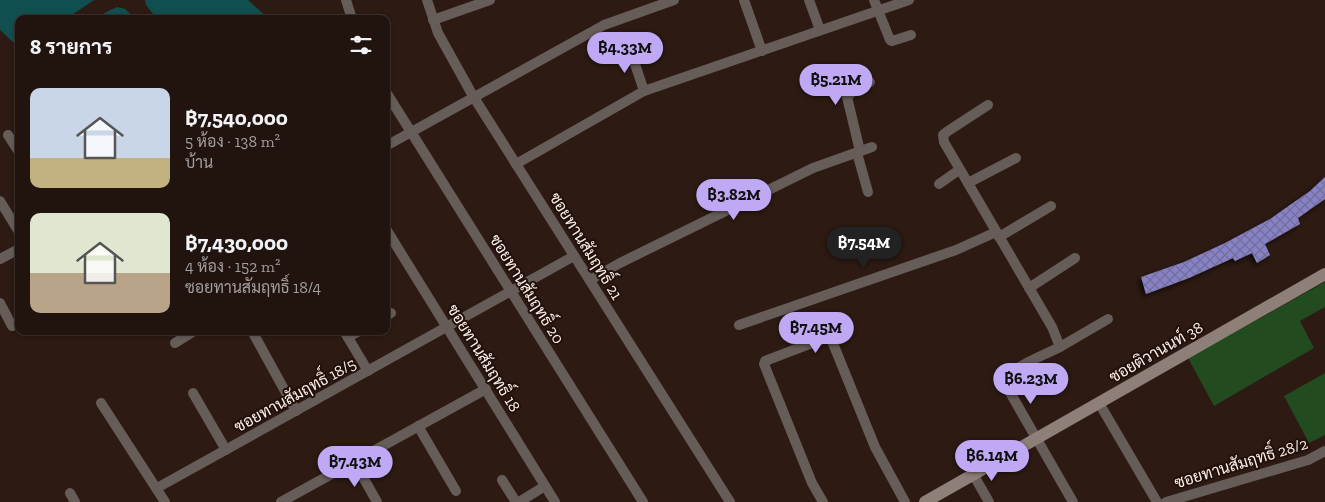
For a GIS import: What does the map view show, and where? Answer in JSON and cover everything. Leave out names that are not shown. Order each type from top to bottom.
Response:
[{"type":"street","points":[[346,0],[351,15]]},
{"type":"street","name":"ซอยทานสัมฤทธิ์ 21","points":[[427,0],[444,46],[473,96],[730,502]]},
{"type":"street","points":[[433,20],[490,0]]},
{"type":"street","points":[[390,144],[604,25],[674,0]]},
{"type":"street","points":[[744,0],[762,51]]},
{"type":"street","points":[[809,0],[820,30]]},
{"type":"street","points":[[516,164],[644,91],[820,30],[876,5],[909,0]]},
{"type":"street","points":[[876,5],[890,40],[911,35]]},
{"type":"street","points":[[630,49],[644,91]]},
{"type":"street","points":[[868,192],[847,97],[853,91],[870,82]]},
{"type":"street","name":"ซอยทานสัมฤทธิ์ 20","points":[[390,99],[643,502]]},
{"type":"street","points":[[988,105],[943,135],[944,142],[1052,328],[1060,347]]},
{"type":"street","points":[[8,135],[15,146]]},
{"type":"street","points":[[590,280],[620,263],[813,168],[872,147]]},
{"type":"street","points":[[968,183],[1016,158]]},
{"type":"street","points":[[939,184],[959,170]]},
{"type":"street","points":[[0,201],[15,225]]},
{"type":"street","points":[[739,325],[956,250],[997,234],[1051,206]]},
{"type":"street","name":"ซอยทานสัมฤทธิ์ 18","points":[[390,242],[447,327],[555,502]]},
{"type":"street","points":[[0,259],[15,251]]},
{"type":"street","name":"ซอยทานสัมฤทธิ์ 18/5","points":[[157,488],[574,256]]},
{"type":"street","points":[[1029,288],[1075,258]]},
{"type":"street","name":"ซอยติวานนท์ 38","points":[[925,502],[1325,274]]},
{"type":"street","points":[[0,303],[12,326]]},
{"type":"street","points":[[1073,502],[1004,382],[1004,378],[1032,360],[1060,347],[1108,318]]},
{"type":"street","points":[[175,343],[188,335]]},
{"type":"street","points":[[254,335],[296,411]]},
{"type":"street","points":[[347,335],[368,371]]},
{"type":"street","points":[[823,502],[812,483],[764,364],[765,361],[824,338],[832,341],[875,447],[905,502]]},
{"type":"street","points":[[281,502],[486,389]]},
{"type":"street","points":[[193,393],[226,450]]},
{"type":"street","points":[[101,403],[165,502]]},
{"type":"street","points":[[1099,403],[1157,502]]},
{"type":"street","points":[[418,426],[456,491]]},
{"type":"street","name":"ซอยทานสัมฤทธิ์ 28/2","points":[[1166,502],[1308,460],[1325,451]]},
{"type":"street","points":[[354,461],[377,502]]},
{"type":"street","points":[[973,474],[988,502]]},
{"type":"street","points":[[502,480],[518,502],[545,486]]},
{"type":"green space","points":[[1325,282],[1325,307],[1300,321],[1314,348],[1214,406],[1188,358]]},
{"type":"green space","points":[[1325,373],[1325,435],[1309,443],[1284,396]]},
{"type":"water","points":[[0,0],[94,0],[72,15],[15,15],[15,43],[0,30]]},
{"type":"water","points":[[145,0],[248,0],[265,15],[154,15],[146,5]]},
{"type":"water","points":[[117,7],[125,9],[132,15],[101,15]]},
{"type":"building","points":[[1325,177],[1325,199],[1298,218],[1300,224],[1265,244],[1270,255],[1257,263],[1252,253],[1235,261],[1233,258],[1189,278],[1146,294],[1141,277],[1184,262],[1270,219],[1310,191]]}]
